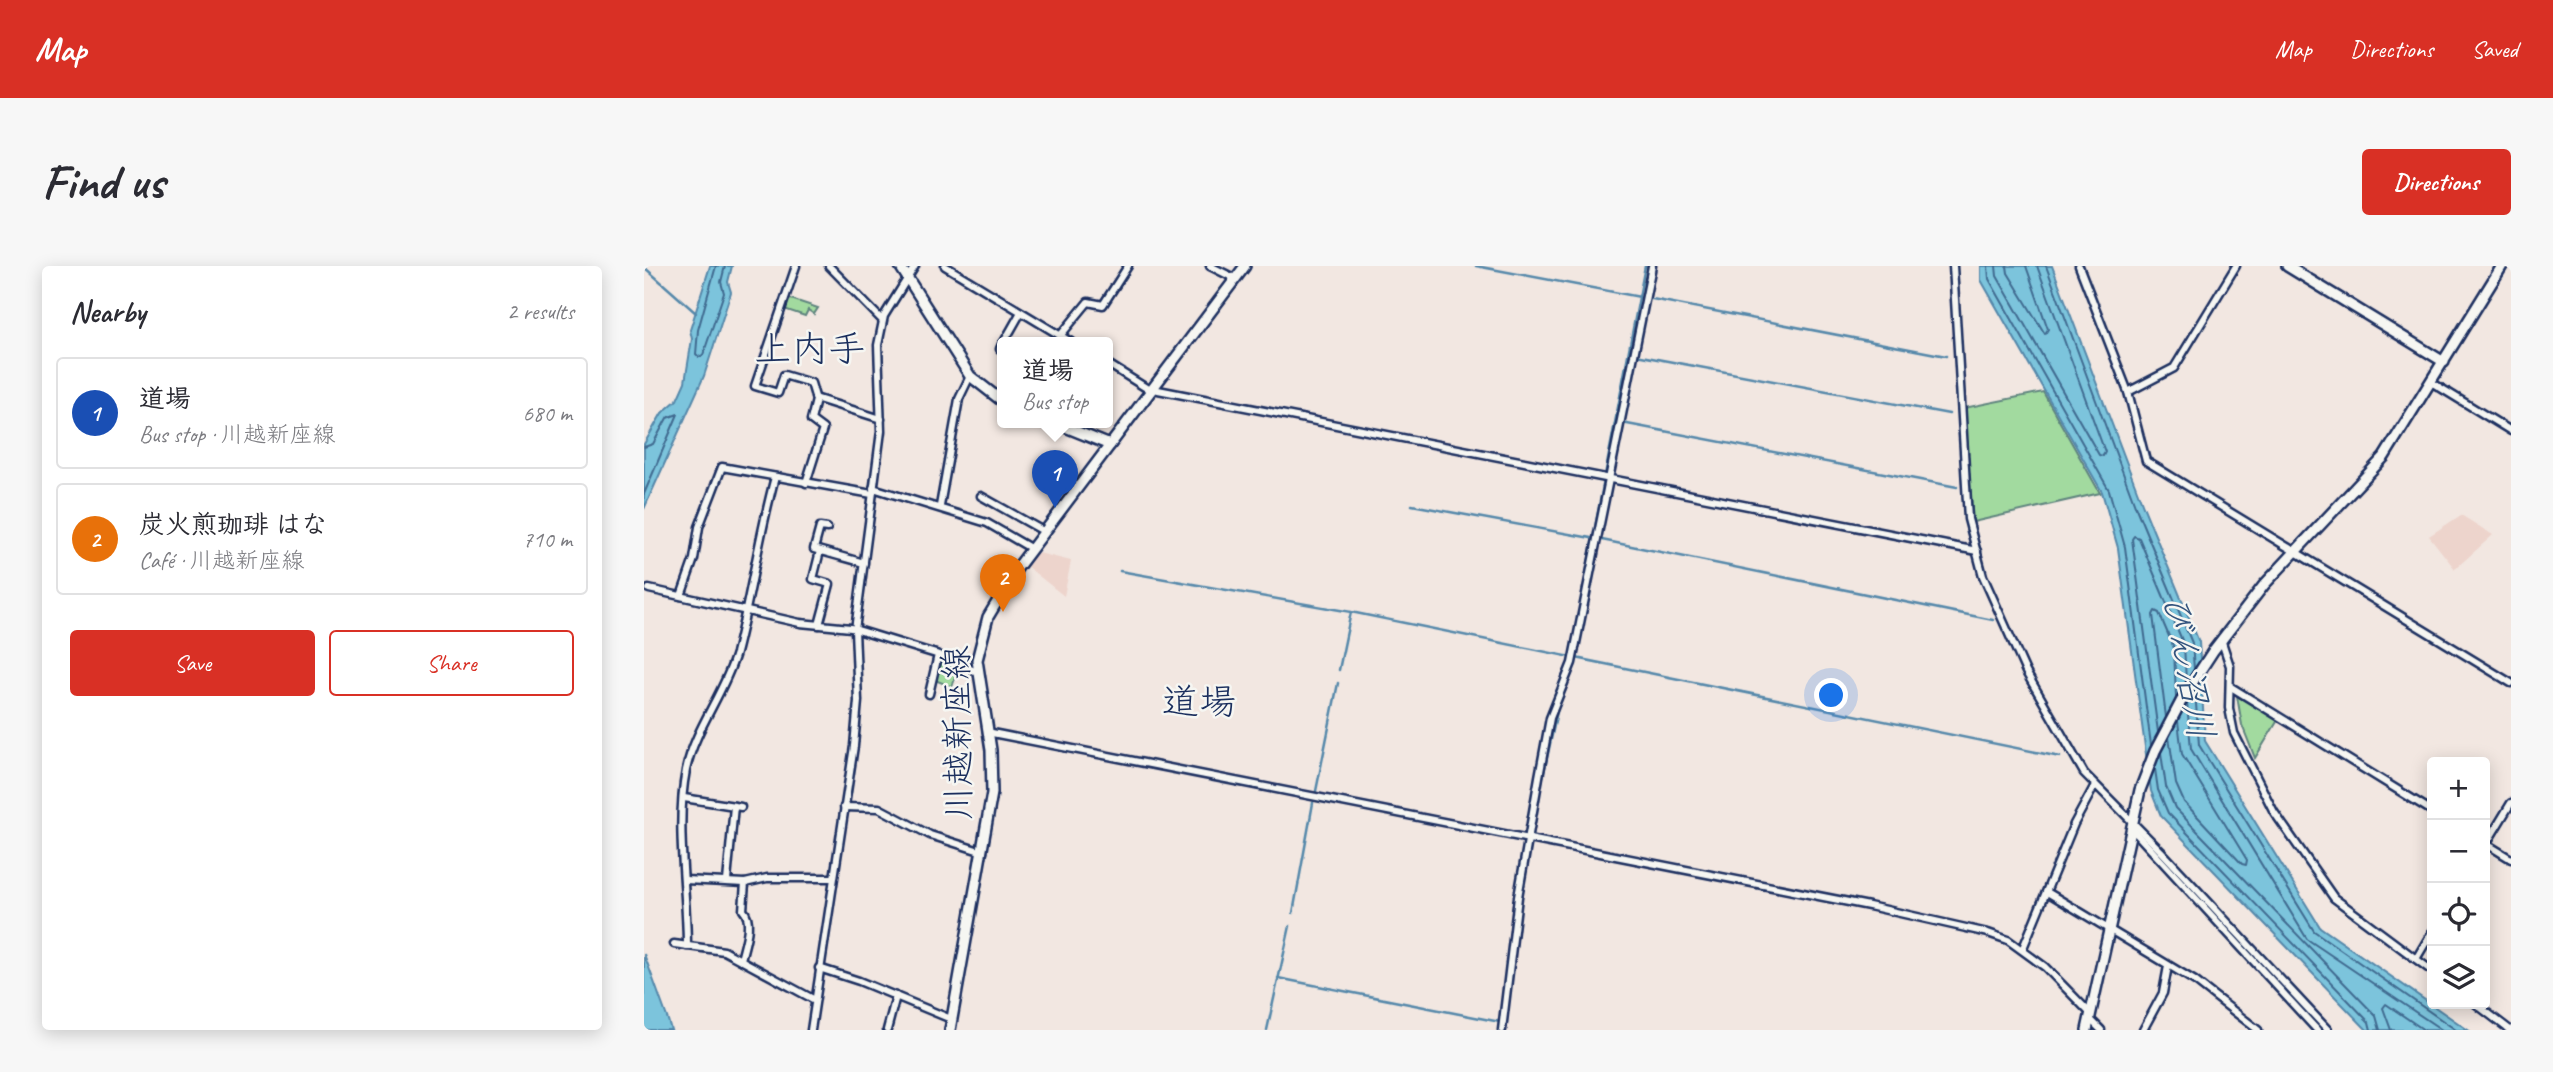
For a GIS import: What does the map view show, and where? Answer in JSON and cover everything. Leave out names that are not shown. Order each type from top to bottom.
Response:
[{"type":"street","points":[[796,266],[755,386],[778,393],[784,375],[811,383],[815,398],[811,420],[823,429],[806,482]]},
{"type":"street","points":[[829,266],[882,320]]},
{"type":"street","points":[[900,266],[970,376],[997,396]]},
{"type":"street","points":[[811,1030],[813,999],[854,746],[858,701],[855,630],[881,419],[876,356],[882,320],[915,266]]},
{"type":"street","points":[[945,266],[1060,336],[1088,302],[1103,305],[1128,266]]},
{"type":"street","points":[[1210,266],[1236,279]]},
{"type":"street","name":"川越新座線","points":[[950,1030],[983,852],[992,778],[988,732],[977,672],[988,617],[1006,584],[1245,266]]},
{"type":"street","points":[[1502,1030],[1511,946],[1550,718],[1572,663],[1652,266]]},
{"type":"street","points":[[1953,266],[1968,519],[1993,601],[2026,672],[2068,748],[2095,785],[2318,1030]]},
{"type":"street","points":[[2079,266],[2127,393],[2146,461],[2511,683]]},
{"type":"street","points":[[2127,393],[2174,368],[2236,266]]},
{"type":"street","points":[[2287,266],[2304,271],[2444,362]]},
{"type":"street","points":[[2087,1030],[2140,790],[2161,740],[2221,639],[2295,552],[2377,467],[2502,266]]},
{"type":"street","points":[[1006,337],[1021,312]]},
{"type":"street","points":[[1113,367],[1152,390],[1976,551]]},
{"type":"street","points":[[940,506],[958,399],[970,376]]},
{"type":"street","points":[[2431,382],[2511,430]]},
{"type":"street","points":[[815,398],[881,419]]},
{"type":"street","points":[[1067,428],[1110,446]]},
{"type":"street","points":[[681,596],[694,559],[699,527],[722,467],[873,491],[940,506],[986,523],[1032,550]]},
{"type":"street","points":[[687,946],[684,798],[686,771],[693,747],[726,682],[758,538],[775,477]]},
{"type":"street","points":[[981,496],[1045,532]]},
{"type":"street","points":[[827,528],[820,527],[814,549],[863,563]]},
{"type":"street","points":[[819,625],[830,584],[813,579],[820,551]]},
{"type":"street","points":[[649,589],[819,625],[855,630],[938,655],[977,672]]},
{"type":"street","points":[[2221,639],[2229,659],[2229,708],[2240,747],[2259,787],[2334,898],[2427,967]]},
{"type":"street","points":[[929,694],[938,655]]},
{"type":"street","points":[[2231,687],[2427,808]]},
{"type":"street","points":[[988,732],[1869,906],[1988,933],[2023,948],[2090,1015],[2101,1030]]},
{"type":"street","points":[[2023,948],[2074,824],[2095,785]]},
{"type":"street","points":[[684,798],[738,806],[727,881]]},
{"type":"street","points":[[2490,837],[2511,803]]},
{"type":"street","points":[[844,807],[880,808],[930,835],[983,852]]},
{"type":"street","points":[[2132,826],[2328,1030]]},
{"type":"street","points":[[2490,848],[2511,859]]},
{"type":"street","points":[[685,880],[746,883],[767,878],[833,878]]},
{"type":"street","points":[[741,960],[748,925],[747,914],[743,910],[746,883]]},
{"type":"street","points":[[2047,892],[2109,932],[2195,981],[2258,1030]]},
{"type":"street","points":[[2416,959],[2427,940]]},
{"type":"street","points":[[674,944],[724,951],[813,999]]},
{"type":"street","points":[[2143,1030],[2163,993],[2168,966]]},
{"type":"street","points":[[819,968],[951,1019]]},
{"type":"street","points":[[887,1030],[896,996]]},
{"type":"street","points":[[2483,1009],[2510,1030]]},
{"type":"street","points":[[2242,1030],[2249,1021]]},
{"type":"shaded area","points":[[2461,515],[2493,535],[2455,569],[2429,536]]},
{"type":"shaded area","points":[[1035,552],[1071,561],[1064,596],[1025,565]]},
{"type":"green space","points":[[791,299],[818,308],[814,314],[808,310],[805,316],[784,309],[787,301]]},
{"type":"green space","points":[[2043,392],[2100,493],[1973,522],[1964,408]]},
{"type":"green space","points":[[943,660],[959,667],[952,687],[935,680]]},
{"type":"green space","points":[[2237,696],[2278,720],[2255,758],[2242,725]]},
{"type":"water","points":[[710,266],[732,266],[728,282],[731,292],[704,376],[644,509],[644,444],[662,413],[677,400],[685,382],[692,339],[690,330]]},
{"type":"water","name":"びん沼川","points":[[1981,266],[2052,266],[2143,506],[2199,642],[2205,741],[2320,927],[2427,1001],[2427,1009],[2438,1009],[2468,1030],[2367,1030],[2161,816],[2151,791],[2118,548],[2102,492],[1981,280]]},
{"type":"water","points":[[644,954],[668,1020],[671,1030],[644,1030]]},
{"type":"waterway","points":[[1476,266],[1640,297]]},
{"type":"waterway","points":[[1570,658],[1645,266]]},
{"type":"waterway","points":[[644,267],[696,313]]},
{"type":"waterway","points":[[1647,298],[1946,356]]},
{"type":"waterway","points":[[1636,355],[1949,414]]},
{"type":"waterway","points":[[1622,423],[1957,487]]},
{"type":"waterway","points":[[1412,505],[1591,538]]},
{"type":"waterway","points":[[1597,539],[1993,620]]},
{"type":"waterway","points":[[1120,571],[1351,612],[2060,757]]},
{"type":"waterway","points":[[1339,670],[1351,612]]},
{"type":"waterway","points":[[1316,791],[1338,683]]},
{"type":"waterway","points":[[1540,791],[1559,702]]},
{"type":"waterway","points":[[1293,913],[1313,803]]},
{"type":"waterway","points":[[1267,1030],[1290,926]]},
{"type":"waterway","points":[[1501,1018],[1510,941]]},
{"type":"waterway","points":[[1278,978],[1500,1022]]},
{"type":"place","name":"道場","points":[[1055,508]]},
{"type":"place","name":"炭火煎珈琲 はな","points":[[1003,612]]},
{"type":"district","name":"上内手","points":[[810,348]]},
{"type":"district","name":"道場","points":[[1199,701]]}]
